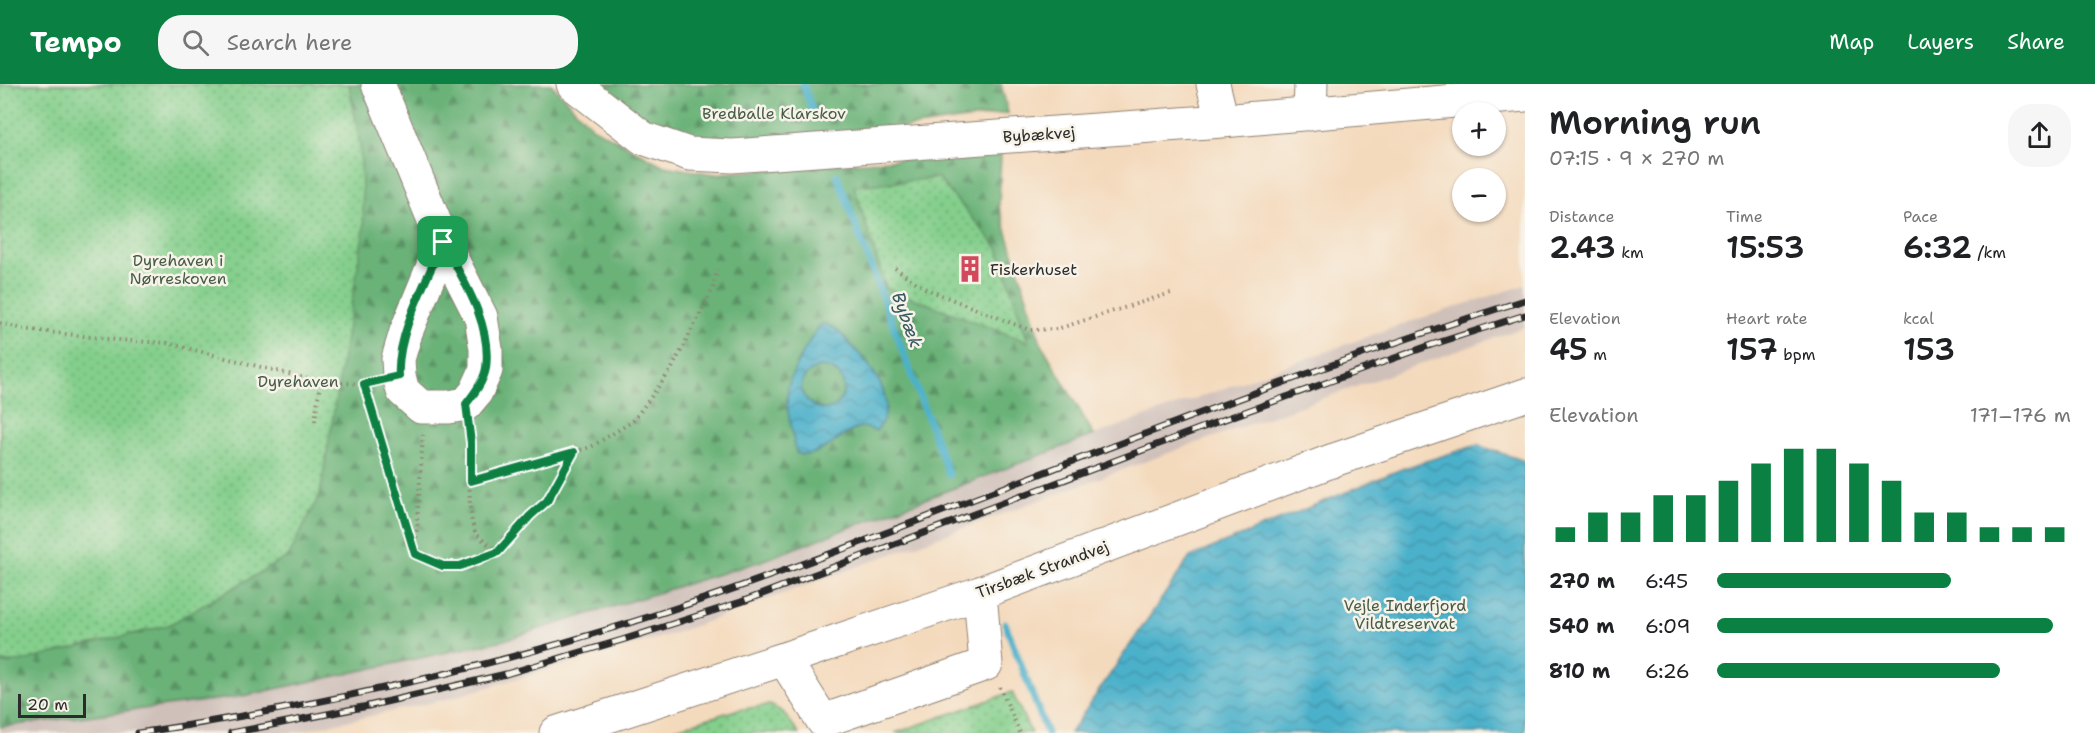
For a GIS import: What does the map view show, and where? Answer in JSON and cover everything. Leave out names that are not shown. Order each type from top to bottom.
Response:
[{"type":"street","points":[[378,84],[443,242],[481,316],[486,350],[486,369],[476,392],[466,404],[449,407],[421,407],[403,391],[398,359],[405,332],[443,242]]},
{"type":"street","name":"Bybækvej","points":[[573,84],[643,138],[689,154],[732,156],[1222,121],[1311,99],[1525,95]]},
{"type":"street","points":[[1213,84],[1222,121]]},
{"type":"street","name":"Tirsbæk Strandvej","points":[[556,733],[980,593],[1334,460],[1525,395]]},
{"type":"street","points":[[784,659],[823,721],[986,664],[980,593]]},
{"type":"path","points":[[895,268],[926,289],[1029,330],[1057,329],[1171,293]]},
{"type":"path","points":[[471,481],[591,447],[633,421],[671,369],[713,289],[717,270]]},
{"type":"path","points":[[0,323],[23,329],[167,343],[320,382],[364,384],[399,376]]},
{"type":"path","points":[[315,421],[320,382]]},
{"type":"path","points":[[364,384],[415,554]]},
{"type":"path","points":[[466,404],[471,443],[470,519],[477,534],[498,552]]},
{"type":"path","points":[[415,554],[425,407]]},
{"type":"path","points":[[415,554],[443,566],[460,566],[498,552],[530,516],[547,501],[574,452]]},
{"type":"path","points":[[986,664],[1000,687],[1020,733]]},
{"type":"shaded area","points":[[1525,285],[1525,327],[1185,447],[678,632],[443,700],[292,733],[0,733],[0,727],[238,697],[504,640],[761,561],[1094,435],[1400,325]]},
{"type":"green space","name":"Dyrehaven","points":[[0,84],[551,84],[592,127],[664,166],[714,174],[1001,151],[999,207],[1041,343],[1094,435],[761,561],[504,640],[238,697],[0,727]]},
{"type":"green space","name":"Dyrehaven i Nørreskoven","points":[[0,84],[349,84],[360,144],[364,229],[320,494],[289,556],[169,625],[19,662],[0,662]]},
{"type":"green space","name":"Bredballe Klarskov","points":[[591,84],[1001,84],[1008,113],[770,144],[711,139],[660,129],[621,110]]},
{"type":"green space","points":[[938,178],[998,248],[1028,342],[886,288],[854,186]]},
{"type":"green space","points":[[1012,692],[1031,733],[895,733]]},
{"type":"green space","points":[[770,705],[783,712],[799,733],[660,733],[736,710]]},
{"type":"water","points":[[823,324],[836,329],[868,364],[881,386],[886,409],[883,420],[876,431],[863,427],[858,428],[821,450],[801,455],[795,448],[787,407],[788,389],[798,362],[818,327]],"holes":[[[819,367],[834,371],[843,382],[843,393],[837,404],[828,409],[819,408],[803,394],[802,385],[806,375]]]},
{"type":"water","name":"Vejle Inderfjord Vildtreservat","points":[[1477,445],[1525,461],[1525,733],[1070,733],[1190,557],[1404,468]]},
{"type":"waterway","name":"Bybæk","points":[[803,84],[814,115]]},
{"type":"waterway","name":"Bybæk","points":[[837,175],[949,475]]},
{"type":"waterway","points":[[1005,623],[1047,733]]},
{"type":"railway","points":[[138,733],[199,724],[379,689],[498,660],[616,627],[807,562],[1325,367],[1525,300]]},
{"type":"railway","points":[[231,733],[368,706],[506,674],[741,602],[1225,419],[1431,345],[1525,315]]},
{"type":"place","name":"Fiskerhuset","points":[[970,269]]},
{"type":"route","points":[[443,242],[481,316],[486,350],[486,369],[476,392],[466,404],[471,443],[471,481],[574,452],[547,501],[530,516],[498,552],[460,566],[443,566],[415,554],[364,384],[399,376],[398,359],[405,332],[443,242]]}]
